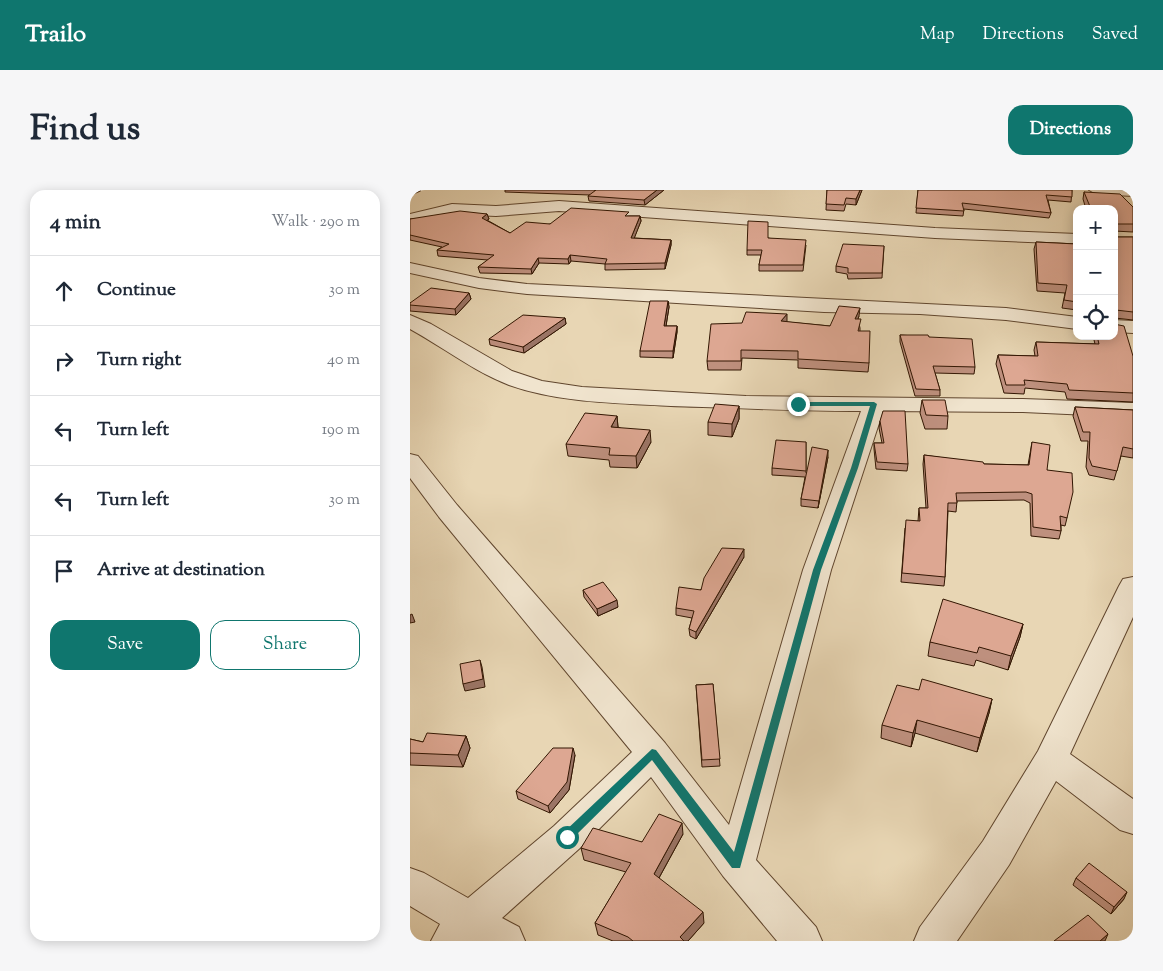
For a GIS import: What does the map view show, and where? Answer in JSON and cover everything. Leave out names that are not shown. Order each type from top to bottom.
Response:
[{"type":"street","points":[[1096,190],[1133,192]]},
{"type":"street","points":[[410,219],[452,209],[496,211],[559,206],[934,233],[1073,239]]},
{"type":"street","points":[[410,268],[479,283],[527,290],[824,306],[920,308],[1006,314],[1073,322]]},
{"type":"street","points":[[412,324],[501,375],[522,382],[565,390],[623,396],[734,402],[1133,410]]},
{"type":"street","points":[[1118,326],[1133,327]]},
{"type":"street","points":[[736,864],[817,570],[854,468],[874,404]]},
{"type":"street","points":[[410,461],[448,511],[652,753],[736,864],[802,941]]},
{"type":"street","points":[[934,941],[996,853],[1052,759],[1133,586]]},
{"type":"street","points":[[461,930],[567,837],[652,753]]},
{"type":"street","points":[[1052,759],[1133,818]]},
{"type":"street","points":[[410,885],[461,930],[505,941]]},
{"type":"building","points":[[596,190],[657,190],[644,200],[588,196]]},
{"type":"building","points":[[827,190],[860,190],[856,199],[846,198],[844,205],[826,204]]},
{"type":"building","points":[[918,190],[1072,190],[1072,197],[1046,195],[1051,213],[962,203],[964,211],[916,208]]},
{"type":"building","points":[[1084,192],[1120,194],[1133,207],[1133,224],[1118,224],[1118,205],[1089,205]]},
{"type":"building","points":[[571,208],[629,212],[625,216],[640,216],[631,238],[671,240],[665,263],[605,264],[607,259],[570,255],[568,259],[538,258],[531,269],[478,267],[494,255],[437,250],[449,244],[410,235],[410,219],[460,211],[487,214],[482,218],[510,233],[526,222],[550,224]]},
{"type":"building","points":[[748,221],[768,222],[768,238],[806,240],[803,265],[759,265],[762,250],[747,250]]},
{"type":"building","points":[[1118,237],[1133,237],[1133,312],[1118,310]]},
{"type":"building","points":[[1036,242],[1073,244],[1073,301],[1064,300],[1067,285],[1038,283]]},
{"type":"building","points":[[843,244],[884,246],[882,273],[848,273],[848,268],[836,266]]},
{"type":"building","points":[[431,288],[469,293],[455,309],[410,305],[410,303]]},
{"type":"building","points":[[650,301],[668,301],[664,326],[677,326],[673,351],[640,351]]},
{"type":"building","points":[[839,306],[860,308],[855,319],[861,319],[858,331],[870,331],[869,363],[798,359],[798,351],[741,350],[741,361],[707,361],[711,324],[742,323],[746,312],[787,314],[781,321],[830,326]]},
{"type":"building","points":[[523,315],[565,318],[523,347],[489,339]]},
{"type":"building","points":[[1118,325],[1124,326],[1133,356],[1133,393],[1069,390],[1067,384],[1024,380],[1025,385],[1006,385],[998,355],[1038,356],[1036,342],[1099,344],[1098,340],[1118,340]]},
{"type":"building","points":[[900,335],[928,335],[929,337],[972,339],[975,367],[933,366],[940,390],[916,389]]},
{"type":"building","points":[[922,400],[945,400],[948,416],[926,415]]},
{"type":"building","points":[[715,404],[739,406],[732,424],[708,422]]},
{"type":"building","points":[[1075,407],[1133,410],[1133,449],[1123,447],[1117,471],[1092,466],[1089,458],[1090,432],[1083,432]]},
{"type":"building","points":[[883,411],[905,411],[908,464],[877,462],[874,443],[884,443],[880,421]]},
{"type":"building","points":[[585,413],[617,416],[611,427],[650,430],[636,456],[609,455],[610,448],[566,444]]},
{"type":"building","points":[[776,440],[806,442],[806,471],[772,468]]},
{"type":"building","points":[[1032,442],[1050,445],[1047,470],[1072,473],[1073,492],[1067,518],[1060,516],[1061,531],[1033,527],[1032,494],[1026,492],[956,493],[957,503],[948,503],[945,577],[902,573],[906,520],[920,521],[919,508],[928,508],[924,455],[983,462],[984,464],[1029,465]]},
{"type":"building","points":[[812,447],[828,450],[819,501],[801,499]]},
{"type":"building","points":[[722,548],[744,549],[696,632],[689,629],[694,611],[676,608],[679,587],[701,590],[704,578]]},
{"type":"building","points":[[603,582],[617,600],[597,609],[583,590]]},
{"type":"building","points":[[943,599],[1023,624],[1011,656],[979,647],[977,653],[930,642]]},
{"type":"building","points":[[480,660],[483,679],[463,684],[460,664]]},
{"type":"building","points":[[922,679],[992,699],[980,738],[917,720],[913,733],[882,725],[897,685],[919,690]]},
{"type":"building","points":[[713,684],[720,759],[702,760],[696,685]]},
{"type":"building","points":[[427,733],[466,736],[458,755],[410,753],[410,739],[423,742]]},
{"type":"building","points":[[553,748],[573,748],[567,782],[548,806],[516,791]]},
{"type":"building","points":[[659,814],[682,823],[654,874],[703,912],[680,937],[684,941],[633,941],[595,923],[631,863],[581,848],[593,828],[642,842]]},
{"type":"building","points":[[1089,863],[1127,892],[1114,907],[1076,878]]},
{"type":"building","points":[[1088,915],[1108,934],[1100,941],[1054,941]]},
{"type":"railway","points":[[410,194],[419,190]]},
{"type":"route","points":[[567,837],[652,753],[736,864],[817,570],[854,468],[874,404],[798,404]]}]
